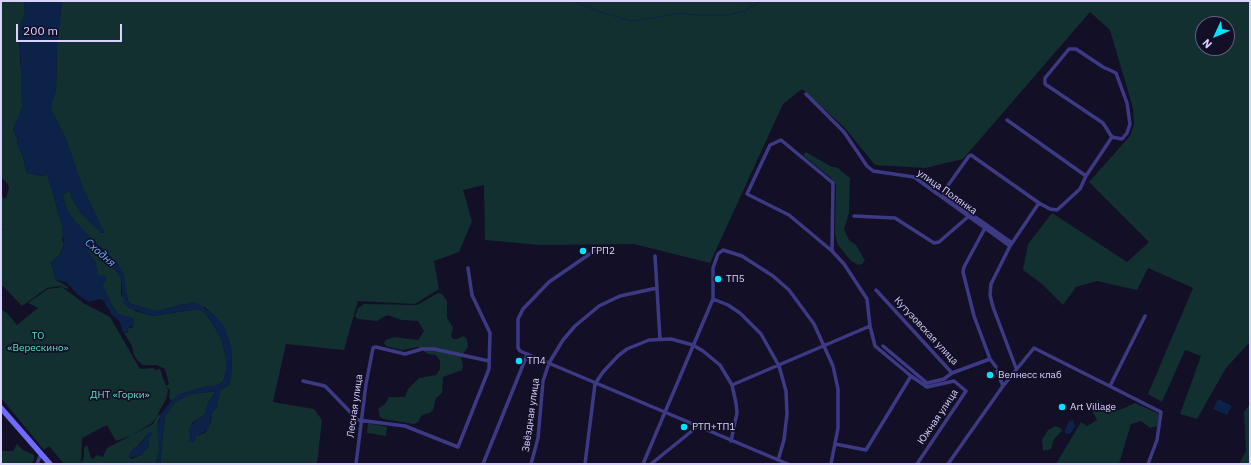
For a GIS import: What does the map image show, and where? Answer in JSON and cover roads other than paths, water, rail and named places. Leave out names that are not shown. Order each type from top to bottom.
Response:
[{"type":"main road","points":[[1,408],[50,464]]},
{"type":"street","points":[[1072,48],[1116,73],[1127,103],[1130,124],[1127,133],[1122,138],[1112,137],[1103,124],[1046,85],[1044,82],[1045,78],[1067,50],[1072,48]]},
{"type":"street","name":"улица Полянка","points":[[806,94],[844,132],[867,166],[873,171],[914,177],[985,228],[1011,244]]},
{"type":"street","points":[[1007,120],[1086,176]]},
{"type":"street","points":[[1011,244],[944,195],[944,191],[969,156],[971,155],[1039,203],[1050,209],[1057,210],[1080,189],[1086,176],[1112,137]]},
{"type":"street","name":"Южная улица","points":[[832,251],[833,183],[781,140],[770,145],[747,194],[789,215],[832,251],[865,294],[868,302],[870,326],[875,346],[911,376],[927,387],[954,381],[965,389],[966,392],[917,464]]},
{"type":"street","points":[[1016,368],[990,295],[991,284],[1011,244],[1039,203]]},
{"type":"street","points":[[854,216],[895,218],[934,243],[939,242],[969,216]]},
{"type":"street","points":[[985,228],[964,267],[963,272],[970,307],[990,359],[1003,386]]},
{"type":"street","points":[[597,249],[559,274],[536,294],[523,310],[518,319],[518,348],[520,351],[595,384],[788,464]]},
{"type":"street","points":[[643,464],[713,299],[713,268],[718,254],[723,250],[742,256],[755,263],[789,290],[814,324],[825,344],[833,366],[838,390],[838,428],[831,464]]},
{"type":"street","points":[[655,256],[660,339]]},
{"type":"street","points":[[303,381],[325,386],[351,414],[361,421],[405,426],[458,447],[487,377],[489,361],[489,327],[472,295],[468,268]]},
{"type":"street","name":"Звёздная улица","points":[[531,464],[538,438],[543,381],[549,363],[559,346],[574,326],[599,306],[620,296],[657,288]]},
{"type":"street","name":"Кутузовская улица","points":[[876,290],[952,373],[990,359]]},
{"type":"street","points":[[713,299],[728,305],[740,313],[761,334],[770,347],[779,366],[786,391],[787,414],[784,440],[778,460]]},
{"type":"street","points":[[1110,386],[1145,316]]},
{"type":"street","points":[[732,385],[870,326]]},
{"type":"street","points":[[585,464],[595,384],[611,362],[622,352],[638,344],[660,339],[682,341],[693,345],[712,358],[725,373],[732,385],[737,413],[731,441]]},
{"type":"street","points":[[883,346],[927,383],[944,379],[952,373]]},
{"type":"street","name":"Лесная улица","points":[[356,464],[372,350],[376,347],[405,354],[422,349],[434,349],[489,361]]},
{"type":"street","points":[[948,464],[1016,368],[1034,348],[1161,412],[1157,440],[1148,464]]},
{"type":"street","points":[[483,464],[527,355]]},
{"type":"street","points":[[835,444],[866,450],[911,376]]},
{"type":"street","points":[[651,464],[698,426]]},
{"type":"street","points":[[37,464],[41,454]]},
{"type":"water","name":"Сходня","points":[[24,1],[62,1],[57,46],[56,90],[51,105],[52,112],[65,137],[82,186],[104,232],[101,233],[80,212],[71,197],[71,193],[68,191],[64,193],[63,200],[72,218],[117,263],[124,274],[127,299],[129,303],[151,310],[161,310],[194,302],[214,315],[222,324],[228,336],[231,348],[232,370],[229,385],[220,390],[217,407],[212,413],[208,430],[196,436],[194,442],[189,442],[191,435],[188,432],[191,425],[205,414],[209,401],[216,391],[191,394],[175,402],[165,417],[160,464],[156,464],[159,449],[157,429],[161,414],[171,401],[181,394],[207,386],[215,386],[223,382],[226,371],[226,357],[221,338],[209,318],[203,311],[198,309],[152,316],[129,308],[123,303],[121,279],[117,272],[90,245],[87,249],[95,261],[98,276],[105,275],[107,277],[102,285],[112,306],[118,314],[134,319],[134,325],[127,329],[128,333],[123,332],[120,322],[112,315],[103,300],[99,299],[89,302],[79,296],[66,282],[56,280],[51,262],[58,257],[64,246],[62,226],[47,173],[42,176],[27,173],[22,154],[17,145],[18,140],[13,129],[23,106],[21,99],[21,61],[19,37],[21,23],[25,14]]},
{"type":"water","points":[[1218,399],[1232,406],[1227,415],[1213,409]]},
{"type":"water","points":[[1073,420],[1075,426],[1071,433],[1067,434],[1064,432],[1069,421]]},
{"type":"water","points":[[149,432],[153,434],[148,439],[149,446],[141,455],[129,458],[128,457],[133,449],[140,445]]},
{"type":"waterway","points":[[573,1],[600,12],[632,21],[681,13],[696,15],[729,15],[745,11],[760,1]]},
{"type":"place","name":"ГРП2","points":[[583,251]]},
{"type":"place","name":"ТП5","points":[[718,279]]},
{"type":"place","name":"ТП4","points":[[519,361]]},
{"type":"place","name":"Велнесс клаб","points":[[990,375]]},
{"type":"place","name":"Art Village","points":[[1062,407]]},
{"type":"place","name":"РТП+ТП1","points":[[684,427]]},
{"type":"park label","name":"ТО «Верескино»","points":[[38,342]]},
{"type":"park label","name":"ДНТ «Горки»","points":[[120,395]]}]
